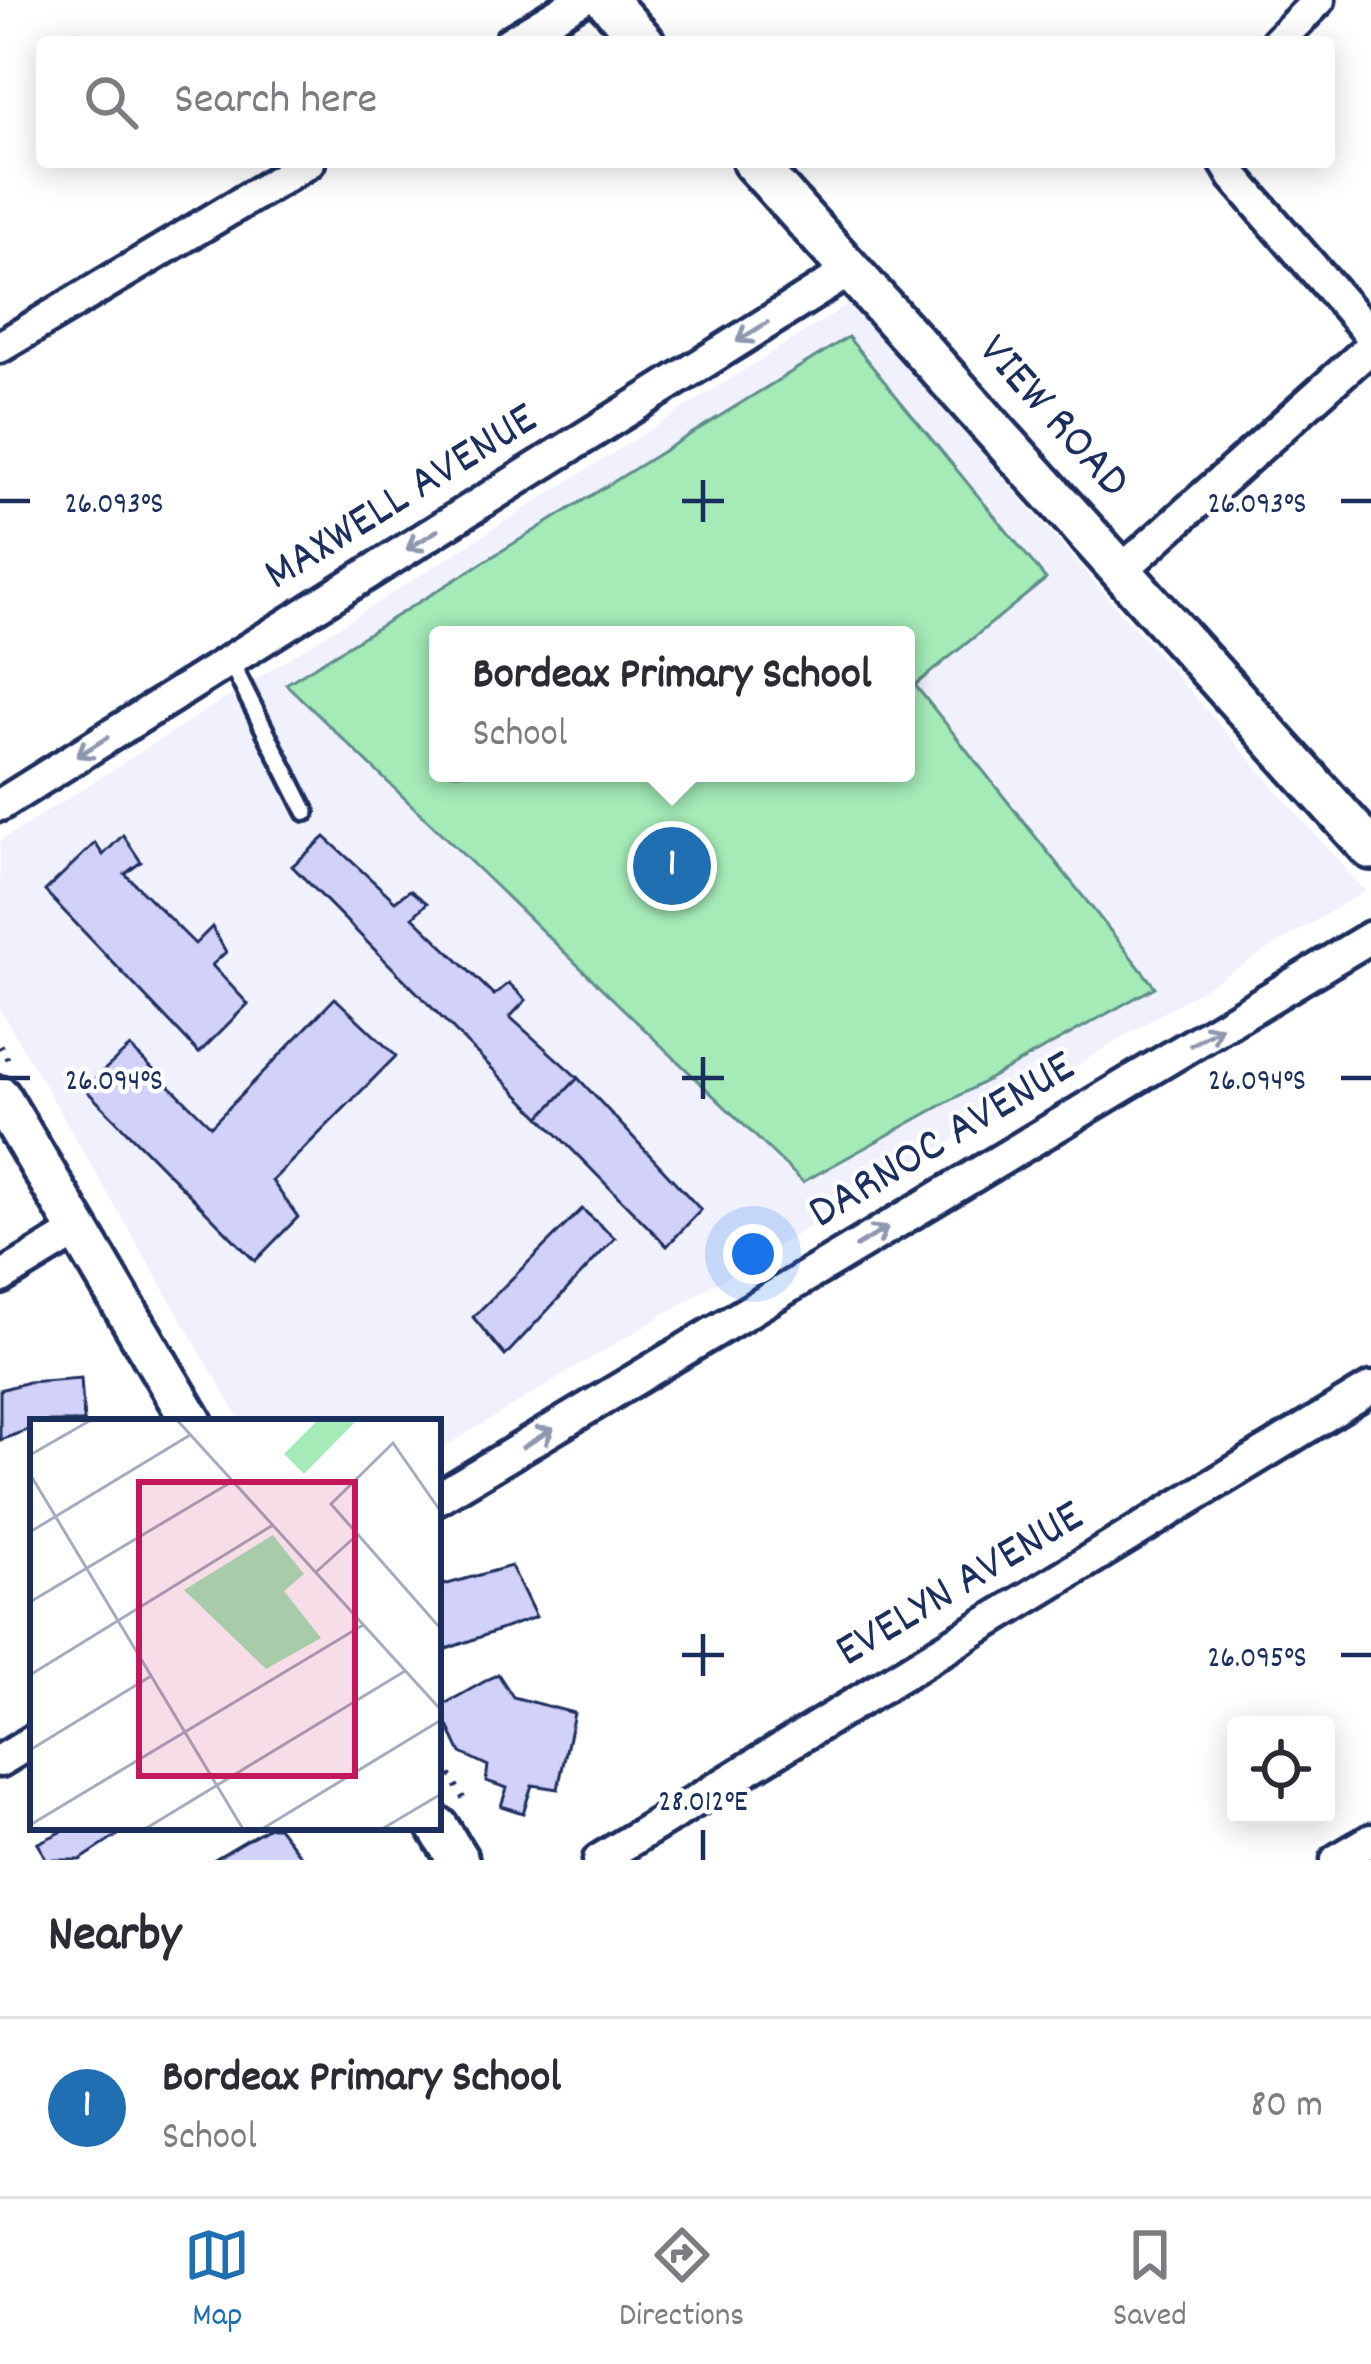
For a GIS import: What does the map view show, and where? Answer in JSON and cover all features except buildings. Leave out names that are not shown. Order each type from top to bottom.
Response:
[{"type":"street","points":[[520,36],[580,0]]},
{"type":"street","points":[[606,0],[639,36]]},
{"type":"street","points":[[1283,36],[1319,0]]},
{"type":"street","points":[[0,347],[299,168]]},
{"type":"street","name":"VIEW ROAD","points":[[758,168],[1371,849]]},
{"type":"street","points":[[1229,168],[1371,335]]},
{"type":"street","name":"MAXWELL AVENUE","points":[[0,805],[851,270]]},
{"type":"street","points":[[1120,571],[1371,347]]},
{"type":"street","name":"DARNOC AVENUE","points":[[441,1496],[1371,937]]},
{"type":"street","points":[[0,1097],[191,1419]]},
{"type":"street","points":[[0,1278],[79,1230]]},
{"type":"street","name":"EVELYN AVENUE","points":[[598,1860],[1371,1388]]},
{"type":"street","points":[[0,1761],[30,1743]]},
{"type":"street","points":[[440,1830],[458,1860]]},
{"type":"street","points":[[1337,1860],[1371,1840]]},
{"type":"lane","points":[[230,661],[306,812]]},
{"type":"shaded area","points":[[850,303],[1365,891],[441,1449],[441,1419],[239,1419],[0,1009],[0,841]]},
{"type":"green space","points":[[848,337],[1046,579],[915,685],[1155,987],[803,1182],[286,684]]},
{"type":"place","name":"Bordeax Primary School","points":[[672,866]]}]
